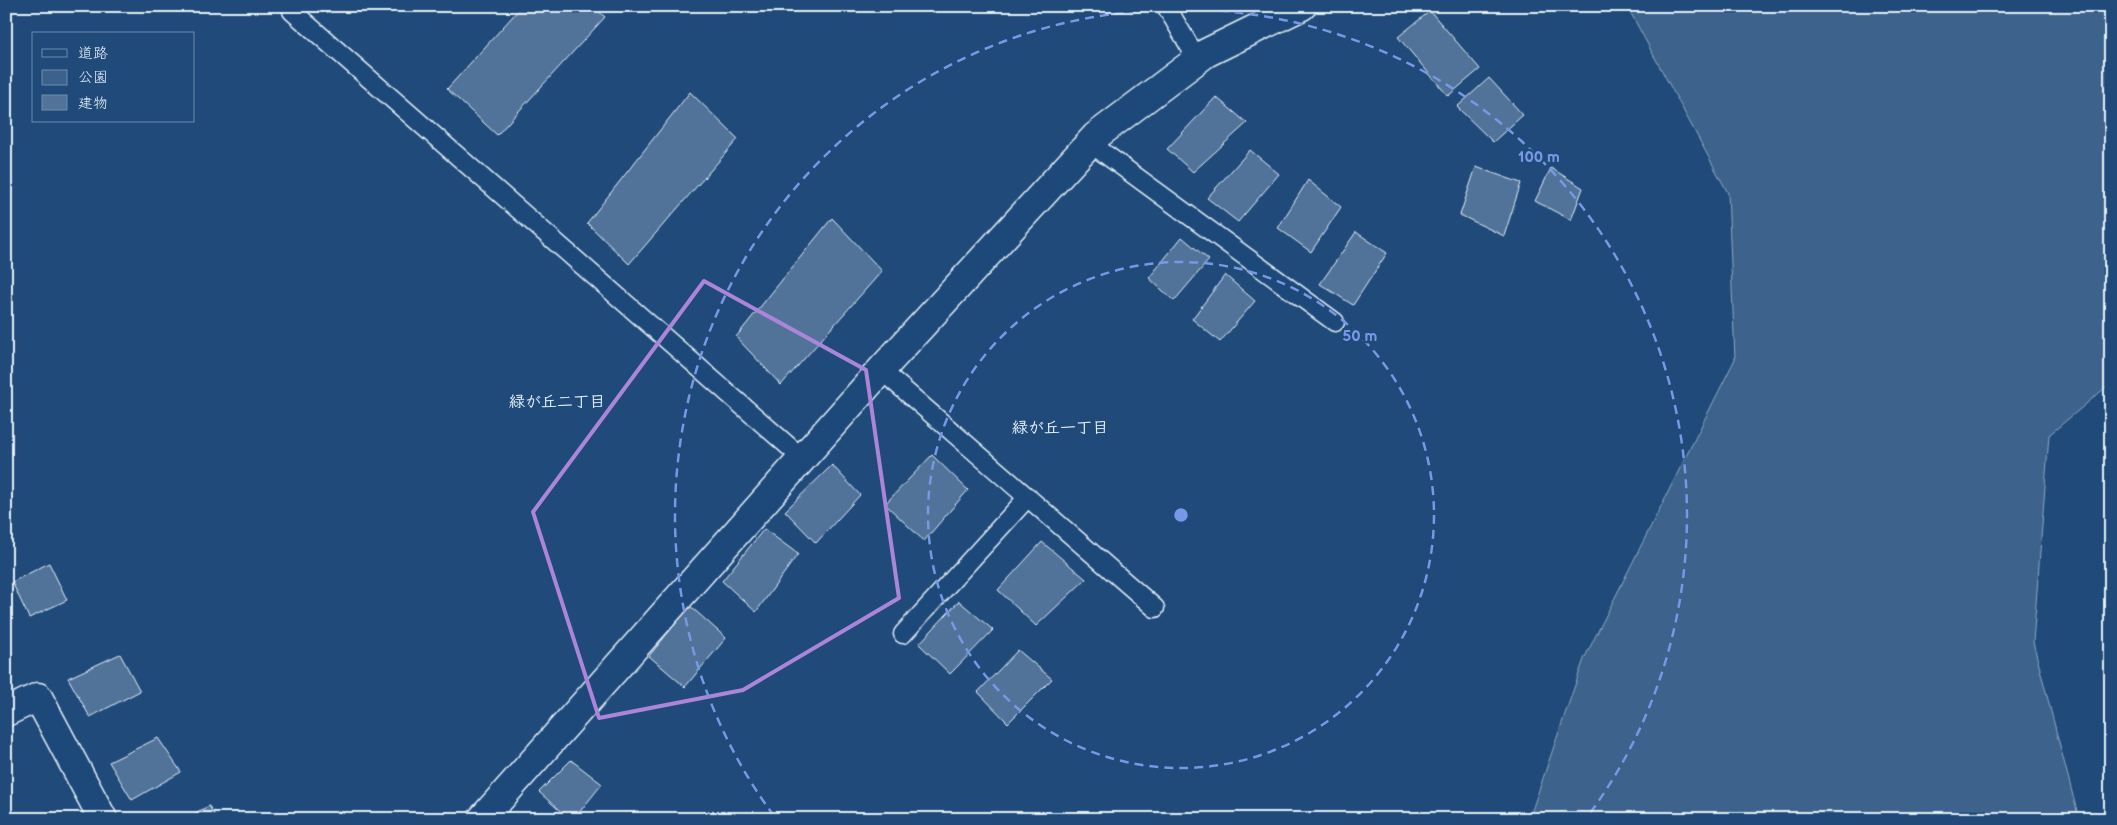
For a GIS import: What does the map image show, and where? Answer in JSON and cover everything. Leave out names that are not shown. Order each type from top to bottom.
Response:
[{"type":"street","points":[[482,819],[881,370],[1096,136],[1197,59],[1302,6]]},
{"type":"street","points":[[6,712],[38,697],[104,819]]},
{"type":"lane","points":[[1166,6],[1197,59]]},
{"type":"lane","points":[[292,11],[802,458]]},
{"type":"lane","points":[[1090,143],[1335,322]]},
{"type":"lane","points":[[881,370],[1155,608]]},
{"type":"lane","points":[[903,634],[1028,497]]},
{"type":"highlighted area","points":[[704,281],[866,370],[899,598],[743,690],[599,718],[533,512]]},
{"type":"green space","points":[[1627,6],[2111,6],[2111,383],[2049,435],[2033,642],[2079,819],[1529,819],[1584,659],[1735,359],[1728,193]]},
{"type":"building","points":[[522,6],[593,6],[605,17],[497,135],[447,89]]},
{"type":"building","points":[[1430,11],[1480,69],[1448,96],[1398,37]]},
{"type":"building","points":[[1489,78],[1523,115],[1493,142],[1457,107]]},
{"type":"building","points":[[690,92],[738,139],[629,264],[587,223]]},
{"type":"building","points":[[1216,97],[1247,123],[1193,172],[1167,149]]},
{"type":"building","points":[[1250,150],[1279,174],[1238,222],[1207,198]]},
{"type":"building","points":[[1476,167],[1521,183],[1504,236],[1460,215]]},
{"type":"building","points":[[1551,168],[1583,188],[1571,220],[1535,201]]},
{"type":"building","points":[[1308,180],[1341,207],[1311,252],[1278,228]]},
{"type":"building","points":[[832,218],[882,271],[781,385],[736,337]]},
{"type":"building","points":[[1356,232],[1387,253],[1353,305],[1320,284]]},
{"type":"building","points":[[1182,237],[1209,260],[1174,301],[1149,278]]},
{"type":"building","points":[[1225,275],[1255,301],[1220,342],[1192,319]]},
{"type":"building","points":[[932,455],[968,490],[924,541],[885,504]]},
{"type":"building","points":[[832,465],[860,495],[816,543],[785,511]]},
{"type":"building","points":[[764,529],[798,554],[756,612],[722,581]]},
{"type":"building","points":[[1042,542],[1086,579],[1036,626],[998,590]]},
{"type":"building","points":[[49,563],[67,600],[29,618],[12,582]]},
{"type":"building","points":[[959,601],[993,630],[950,674],[919,644]]},
{"type":"building","points":[[690,606],[726,638],[685,687],[649,656]]},
{"type":"building","points":[[1018,650],[1052,679],[1008,723],[978,692]]},
{"type":"building","points":[[120,654],[140,691],[90,717],[68,678]]},
{"type":"building","points":[[158,738],[181,772],[132,800],[109,762]]},
{"type":"building","points":[[571,760],[602,784],[574,819],[569,819],[539,792]]},
{"type":"building","points":[[209,806],[217,819],[183,819]]},
{"type":"district","name":"緑が丘二丁目","points":[[557,402]]},
{"type":"district","name":"緑が丘一丁目","points":[[1060,428]]}]
